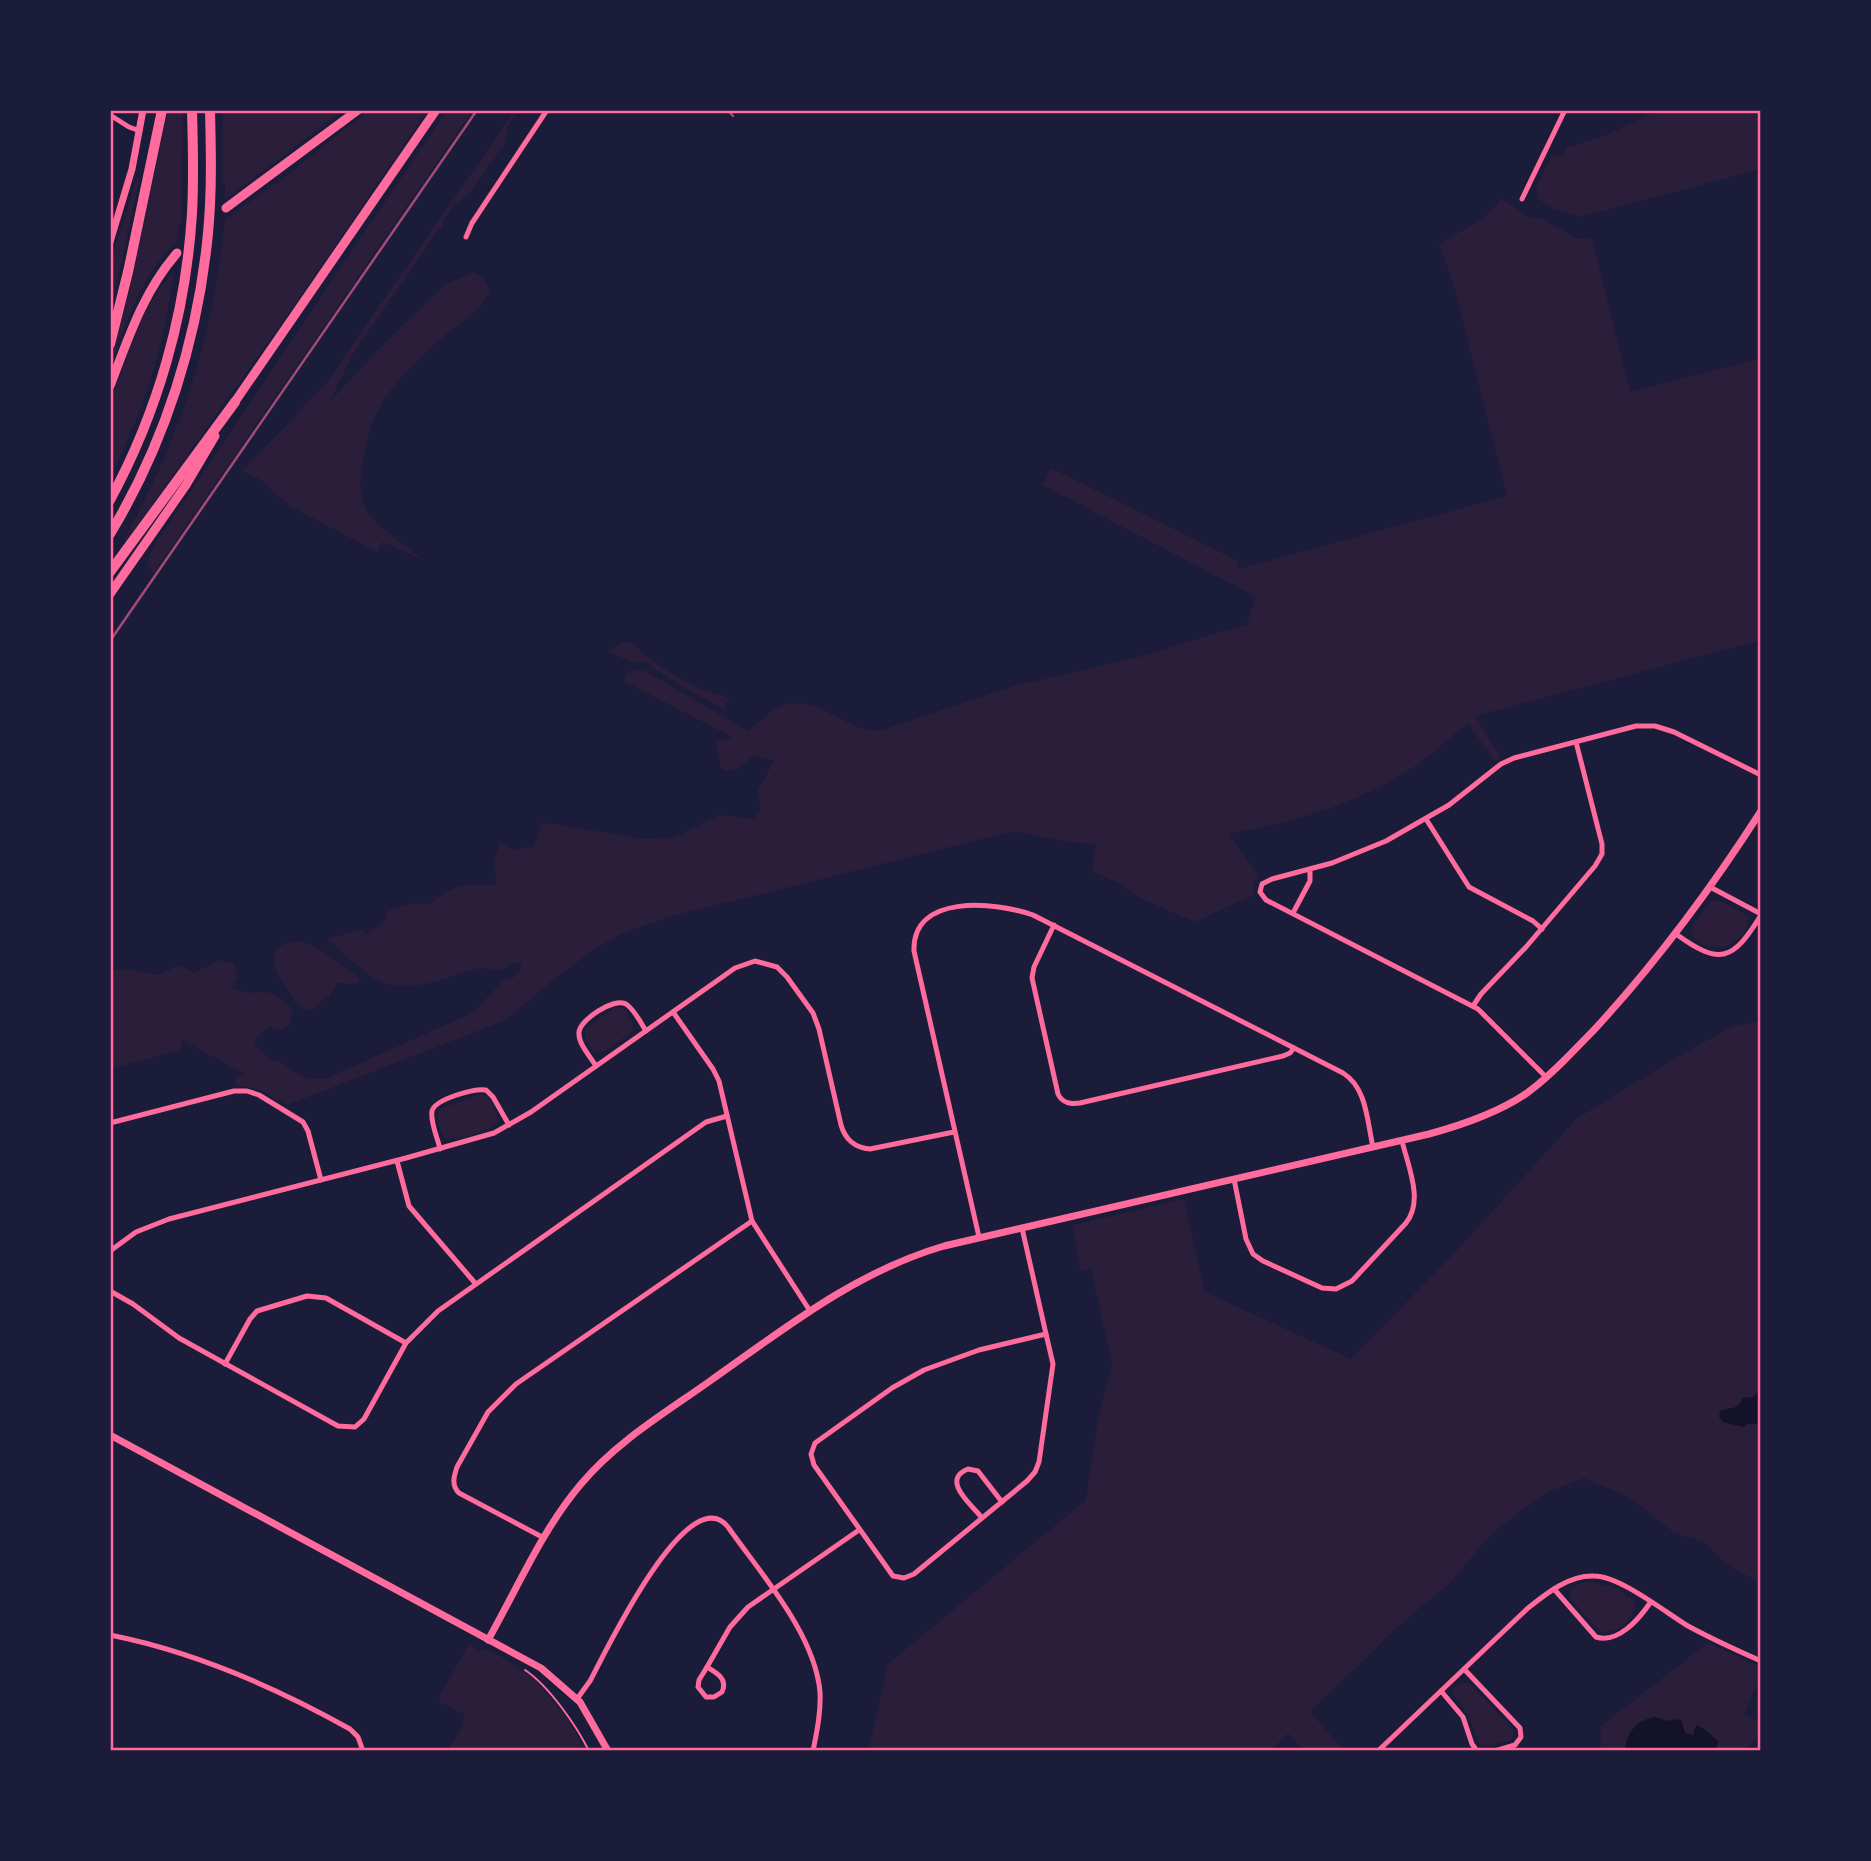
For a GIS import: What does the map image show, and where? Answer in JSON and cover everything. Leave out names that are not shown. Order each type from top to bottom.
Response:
[{"type":"highway","points":[[110,344],[132,256],[162,110]]},
{"type":"highway","points":[[110,500],[131,459],[149,414],[176,328],[192,214],[192,110]]},
{"type":"highway","points":[[110,534],[152,453],[176,390],[192,335],[208,231],[210,110]]},
{"type":"highway","points":[[110,572],[234,402]]},
{"type":"main road","points":[[226,208],[358,110]]},
{"type":"main road","points":[[110,594],[186,485],[234,402],[436,110]]},
{"type":"main road","points":[[110,386],[142,304],[177,253]]},
{"type":"street","points":[[110,242],[129,181],[143,110]]},
{"type":"street","points":[[466,237],[472,223],[547,110]]},
{"type":"street","points":[[1522,199],[1566,110]]},
{"type":"street","points":[[110,115],[139,131]]},
{"type":"street","points":[[1546,1077],[1473,1006],[1266,900],[1260,888],[1266,881],[1310,870],[1371,848],[1426,819],[1507,761],[1636,726],[1655,726],[1674,732],[1761,775]]},
{"type":"street","points":[[1473,1006],[1542,929],[1602,854],[1602,844],[1576,742]]},
{"type":"street","points":[[488,1640],[544,1538],[573,1493],[611,1453],[810,1311],[854,1283],[933,1249],[979,1237],[1447,1129],[1494,1111],[1528,1092],[1611,1011],[1676,934],[1761,811]]},
{"type":"street","points":[[1426,819],[1469,887],[1533,921],[1542,929]]},
{"type":"street","points":[[1293,913],[1310,881],[1310,870]]},
{"type":"street","points":[[1676,934],[1708,953],[1724,953],[1740,946],[1761,915],[1710,887]]},
{"type":"street","points":[[979,1237],[914,945],[919,928],[930,916],[958,907],[986,905],[1012,908],[1054,925],[1343,1073],[1355,1082],[1363,1098],[1373,1147]]},
{"type":"street","points":[[1054,925],[1034,967],[1032,978],[1058,1094],[1063,1101],[1074,1104],[1107,1097],[1283,1056],[1294,1048]]},
{"type":"street","points":[[110,1251],[136,1233],[160,1222],[480,1138],[509,1125],[744,964],[755,961],[772,964],[788,976],[816,1017],[841,1125],[850,1140],[860,1147],[870,1149],[954,1132]]},
{"type":"street","points":[[596,1066],[581,1043],[579,1031],[583,1023],[608,1005],[618,1002],[627,1005],[646,1031]]},
{"type":"street","points":[[673,1012],[719,1081],[752,1222],[810,1311]]},
{"type":"street","points":[[440,1149],[432,1113],[441,1101],[475,1090],[486,1090],[509,1125]]},
{"type":"street","points":[[110,1123],[234,1091],[247,1091],[259,1095],[303,1122],[308,1131],[321,1180]]},
{"type":"street","points":[[110,1291],[179,1338],[338,1426],[351,1428],[358,1426],[364,1419],[406,1343],[438,1311],[706,1122],[727,1116]]},
{"type":"street","points":[[1234,1180],[1246,1239],[1254,1254],[1263,1261],[1322,1288],[1336,1289],[1352,1281],[1413,1213],[1414,1195],[1402,1141]]},
{"type":"street","points":[[397,1161],[409,1206],[475,1283]]},
{"type":"street","points":[[544,1538],[459,1493],[454,1486],[457,1467],[488,1412],[516,1384],[752,1222]]},
{"type":"street","points":[[1022,1228],[1053,1364],[1039,1462],[1032,1476],[914,1574],[904,1578],[889,1573],[814,1465],[811,1454],[819,1438],[892,1388],[924,1370],[979,1350],[1046,1334]]},
{"type":"street","points":[[225,1364],[257,1311],[307,1296],[326,1298],[406,1343]]},
{"type":"street","points":[[110,1435],[548,1672],[577,1699],[608,1751]]},
{"type":"street","points":[[982,1518],[958,1489],[956,1481],[959,1473],[968,1469],[978,1471],[1002,1502]]},
{"type":"street","points":[[577,1699],[590,1681],[650,1573],[674,1543],[701,1521],[715,1518],[725,1523],[801,1633],[817,1671],[820,1700],[813,1751]]},
{"type":"street","points":[[707,1667],[720,1676],[724,1684],[722,1692],[714,1697],[706,1697],[698,1687],[699,1680],[707,1667],[736,1620],[772,1590],[859,1530]]},
{"type":"street","points":[[1378,1751],[1528,1608],[1572,1579],[1596,1576],[1618,1582],[1700,1632],[1761,1661]]},
{"type":"street","points":[[1554,1589],[1597,1637],[1603,1639],[1613,1638],[1622,1632],[1650,1603]]},
{"type":"street","points":[[110,1635],[192,1657],[273,1688],[351,1729],[358,1737],[363,1751]]},
{"type":"street","points":[[1464,1669],[1520,1728],[1521,1737],[1515,1745],[1495,1751]]},
{"type":"street","points":[[1441,1691],[1463,1717],[1477,1751]]},
{"type":"path","points":[[521,1667],[562,1707],[589,1751]]},
{"type":"path","points":[[562,1707],[567,1704]]},
{"type":"shaded area","points":[[168,110],[183,110],[181,223],[177,241],[154,268],[137,298],[112,365],[110,360],[130,289]]},
{"type":"shaded area","points":[[223,110],[343,110],[225,200],[225,183],[222,181]]},
{"type":"shaded area","points":[[369,110],[428,110],[292,309],[126,541],[124,539],[162,463],[191,385],[212,303],[225,219],[282,179]]},
{"type":"shaded area","points":[[447,110],[473,110],[153,574],[147,563],[153,547]]},
{"type":"shaded area","points":[[515,110],[519,110],[507,127],[506,142],[473,189],[455,204],[444,220],[442,230],[439,228],[351,357],[331,400],[445,284],[475,272],[484,279],[490,291],[481,305],[404,374],[388,394],[373,421],[361,474],[363,503],[377,523],[426,561],[382,542],[377,552],[290,506],[261,480],[242,471],[324,386]]},
{"type":"shaded area","points":[[1658,110],[1761,110],[1761,169],[1580,217],[1554,209],[1538,199],[1536,187],[1552,155],[1562,156],[1567,148],[1609,134]]},
{"type":"shaded area","points":[[140,177],[110,316],[110,262],[137,178]]},
{"type":"shaded area","points":[[1501,198],[1529,217],[1541,218],[1578,239],[1592,238],[1630,392],[1761,358],[1761,640],[1475,716],[1501,757],[1495,762],[1468,723],[1414,767],[1371,791],[1302,817],[1229,834],[1259,876],[1253,884],[1253,895],[1195,922],[1137,897],[1124,886],[1092,871],[1096,844],[1068,842],[1014,831],[668,917],[619,935],[554,979],[506,1020],[287,1105],[258,1089],[237,1086],[235,1078],[244,1074],[181,1039],[181,1050],[110,1069],[110,970],[128,969],[159,975],[179,965],[194,973],[219,960],[234,964],[238,975],[232,987],[244,993],[272,994],[293,1009],[289,1025],[280,1030],[269,1027],[254,1043],[268,1059],[283,1063],[307,1078],[325,1079],[472,1013],[504,980],[515,977],[522,969],[520,963],[513,963],[499,971],[475,969],[429,983],[395,986],[370,975],[327,939],[363,929],[366,935],[384,922],[388,911],[411,903],[429,904],[453,889],[467,885],[496,885],[494,860],[500,843],[515,850],[534,846],[541,822],[644,839],[674,838],[720,815],[754,819],[760,811],[758,790],[774,761],[753,755],[740,768],[722,771],[715,742],[732,737],[624,681],[627,673],[645,671],[748,731],[775,709],[792,703],[816,707],[853,725],[879,731],[1014,686],[1138,657],[1247,624],[1256,597],[1043,485],[1051,468],[1236,560],[1238,569],[1507,496],[1453,283],[1439,245],[1490,213]]},
{"type":"shaded area","points":[[174,270],[155,367],[138,415],[110,478],[110,401],[142,318]]},
{"type":"shaded area","points":[[621,643],[631,643],[662,668],[696,687],[729,698],[724,709],[646,663],[633,662],[608,652]]},
{"type":"shaded area","points":[[1712,900],[1723,902],[1748,916],[1742,935],[1727,946],[1708,946],[1692,935],[1693,924]]},
{"type":"shaded area","points":[[298,941],[324,952],[362,979],[357,984],[337,983],[330,995],[310,1011],[304,1010],[282,981],[274,960],[276,951],[283,945]]},
{"type":"shaded area","points":[[616,1007],[624,1009],[633,1022],[633,1031],[605,1051],[595,1053],[585,1040],[585,1029]]},
{"type":"shaded area","points":[[1761,1021],[1761,1583],[1726,1564],[1705,1543],[1673,1532],[1629,1497],[1584,1478],[1545,1493],[1493,1532],[1451,1582],[1402,1623],[1310,1712],[1345,1751],[1305,1751],[1288,1733],[1270,1751],[868,1751],[888,1664],[1086,1500],[1098,1418],[1112,1364],[1091,1269],[1080,1271],[1073,1225],[1184,1199],[1205,1292],[1351,1359],[1462,1245],[1576,1119],[1733,1026]]},
{"type":"shaded area","points":[[482,1094],[494,1106],[497,1123],[472,1135],[445,1138],[439,1124],[439,1109]]},
{"type":"shaded area","points":[[1761,1388],[1761,1424],[1748,1424],[1743,1427],[1723,1422],[1719,1417],[1720,1411],[1737,1406],[1742,1398],[1753,1397]]},
{"type":"shaded area","points":[[1591,1582],[1617,1588],[1634,1601],[1632,1614],[1624,1625],[1611,1631],[1598,1630],[1570,1598],[1571,1590],[1576,1585]]},
{"type":"shaded area","points":[[470,1642],[471,1646],[480,1651],[482,1649],[499,1655],[534,1679],[568,1719],[586,1751],[447,1751],[463,1725],[464,1714],[440,1702],[439,1697]]},
{"type":"shaded area","points":[[1708,1643],[1761,1667],[1761,1674],[1744,1715],[1761,1722],[1761,1734],[1744,1751],[1713,1751],[1717,1746],[1695,1732],[1693,1735],[1684,1733],[1682,1724],[1675,1718],[1667,1721],[1655,1718],[1635,1725],[1625,1751],[1600,1751],[1601,1726]]},
{"type":"shaded area","points":[[1460,1682],[1470,1684],[1512,1728],[1514,1734],[1511,1740],[1490,1746],[1479,1743],[1469,1716],[1453,1694],[1454,1688]]},
{"type":"shaded area","points":[[1654,1717],[1667,1721],[1681,1719],[1685,1733],[1693,1735],[1696,1725],[1719,1742],[1713,1751],[1625,1751],[1633,1729]]},
{"type":"railway","points":[[110,641],[477,110]]},
{"type":"railway","points":[[728,110],[733,116]]}]
